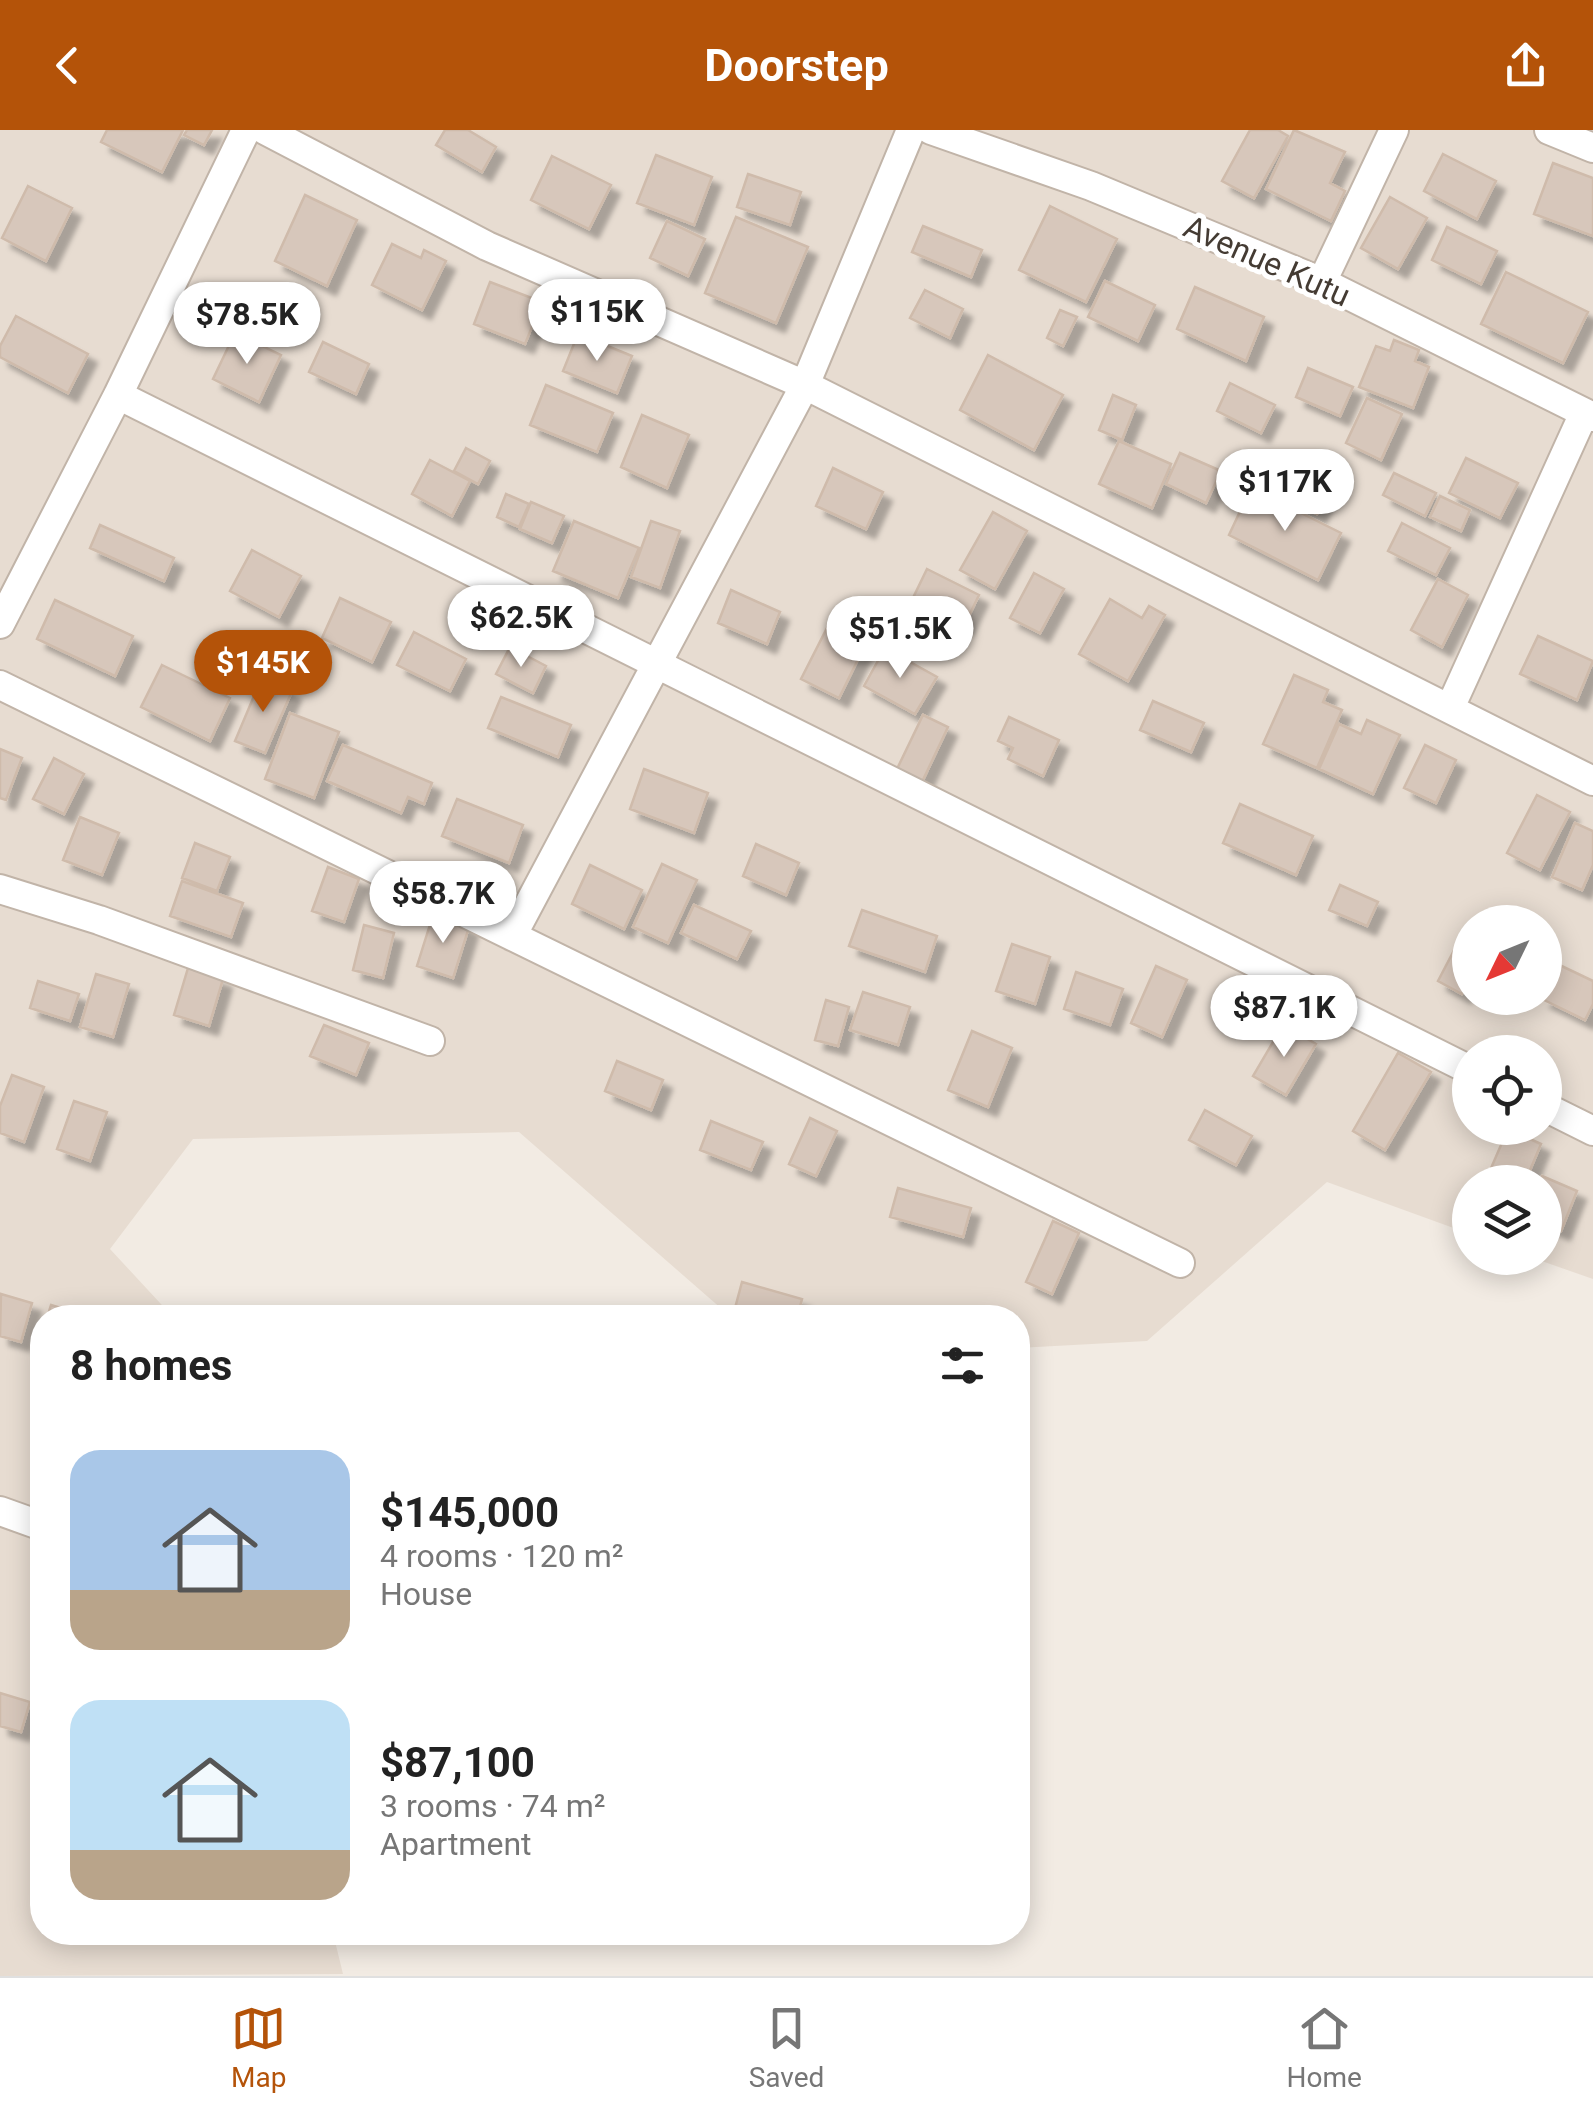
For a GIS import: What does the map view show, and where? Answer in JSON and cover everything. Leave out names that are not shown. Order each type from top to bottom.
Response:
[{"type":"street","points":[[0,624],[118,396],[246,130]]},
{"type":"street","points":[[266,130],[487,246],[805,385],[1593,781]]},
{"type":"street","points":[[512,936],[805,385],[911,130]]},
{"type":"street","name":"Avenue Kutu","points":[[931,130],[976,138],[1322,282],[1589,415]]},
{"type":"street","points":[[1322,282],[1394,130]]},
{"type":"street","points":[[1549,130],[1593,148]]},
{"type":"street","points":[[118,396],[1452,1061]]},
{"type":"street","points":[[1450,708],[1589,415]]},
{"type":"street","points":[[0,686],[1180,1263]]},
{"type":"street","points":[[0,889],[99,920],[430,1040]]},
{"type":"street","points":[[1562,1116],[1593,1131]]},
{"type":"street","points":[[0,1511],[30,1522]]},
{"type":"shaded area","points":[[0,130],[1593,130],[1593,1279],[1562,1268],[1562,1165],[1452,1165],[1452,1227],[1327,1182],[1147,1341],[1030,1347],[1030,1305],[717,1305],[519,1132],[193,1139],[110,1249],[162,1305],[30,1305],[30,1945],[336,1945],[343,1974],[0,1976]]},
{"type":"building","points":[[107,130],[183,130],[162,172],[101,142]]},
{"type":"building","points":[[187,130],[212,130],[204,145],[184,135]]},
{"type":"building","points":[[445,130],[468,130],[496,147],[482,172],[436,145]]},
{"type":"building","points":[[1250,130],[1278,130],[1288,136],[1254,198],[1222,181]]},
{"type":"building","points":[[1294,130],[1345,152],[1330,183],[1345,191],[1331,221],[1266,189]]},
{"type":"building","points":[[1443,154],[1496,181],[1477,219],[1424,191]]},
{"type":"building","points":[[656,155],[712,177],[694,225],[637,203]]},
{"type":"building","points":[[552,156],[611,185],[589,229],[531,200]]},
{"type":"building","points":[[1553,163],[1593,178],[1593,236],[1534,214]]},
{"type":"building","points":[[748,174],[801,192],[790,225],[737,207]]},
{"type":"building","points":[[28,186],[72,208],[46,261],[2,238]]},
{"type":"building","points":[[305,195],[357,220],[327,286],[275,261]]},
{"type":"building","points":[[1390,197],[1427,218],[1398,269],[1361,248]]},
{"type":"building","points":[[1050,206],[1117,239],[1086,302],[1019,270]]},
{"type":"building","points":[[736,217],[808,247],[776,323],[705,293]]},
{"type":"building","points":[[667,221],[705,239],[688,276],[650,258]]},
{"type":"building","points":[[923,226],[982,250],[971,277],[912,252]]},
{"type":"building","points":[[1447,227],[1497,251],[1481,284],[1432,260]]},
{"type":"building","points":[[392,244],[421,258],[424,250],[446,261],[422,310],[372,285]]},
{"type":"building","points":[[1506,272],[1588,312],[1563,363],[1481,324]]},
{"type":"building","points":[[1105,281],[1155,305],[1138,341],[1088,317]]},
{"type":"building","points":[[490,282],[542,302],[525,344],[474,324]]},
{"type":"building","points":[[1195,287],[1264,317],[1246,361],[1177,329]]},
{"type":"building","points":[[925,290],[963,309],[950,338],[910,318]]},
{"type":"building","points":[[1060,310],[1077,317],[1063,346],[1047,338]]},
{"type":"building","points":[[16,316],[88,354],[68,393],[0,357],[0,346]]},
{"type":"building","points":[[235,333],[281,355],[259,402],[213,379]]},
{"type":"building","points":[[578,334],[632,356],[617,393],[563,371]]},
{"type":"building","points":[[1394,340],[1419,350],[1415,361],[1429,367],[1413,408],[1359,387],[1376,346],[1390,351]]},
{"type":"building","points":[[323,342],[369,364],[356,394],[309,372]]},
{"type":"building","points":[[988,355],[1063,395],[1034,450],[960,410]]},
{"type":"building","points":[[1308,368],[1353,387],[1340,416],[1296,397]]},
{"type":"building","points":[[1230,383],[1275,405],[1261,433],[1217,411]]},
{"type":"building","points":[[546,385],[613,413],[597,452],[530,425]]},
{"type":"building","points":[[1113,395],[1136,405],[1122,440],[1099,430]]},
{"type":"building","points":[[1367,398],[1402,414],[1381,460],[1346,443]]},
{"type":"building","points":[[642,415],[689,435],[667,488],[621,467]]},
{"type":"building","points":[[1119,441],[1171,464],[1152,508],[1099,484]]},
{"type":"building","points":[[466,448],[490,461],[478,484],[454,471]]},
{"type":"building","points":[[1180,453],[1221,471],[1206,503],[1166,484]]},
{"type":"building","points":[[1466,458],[1518,483],[1500,518],[1449,493]]},
{"type":"building","points":[[430,460],[470,481],[452,516],[412,494]]},
{"type":"building","points":[[1261,460],[1328,490],[1317,514],[1250,483]]},
{"type":"building","points":[[833,468],[883,492],[866,529],[816,506]]},
{"type":"building","points":[[1394,473],[1436,493],[1425,516],[1383,495]]},
{"type":"building","points":[[1251,488],[1341,533],[1318,580],[1229,535]]},
{"type":"building","points":[[506,494],[529,504],[519,527],[497,517]]},
{"type":"building","points":[[1440,496],[1470,510],[1461,531],[1430,517]]},
{"type":"building","points":[[531,502],[564,516],[552,543],[520,529]]},
{"type":"building","points":[[993,512],[1027,531],[995,589],[960,570]]},
{"type":"building","points":[[574,521],[639,548],[618,598],[553,571]]},
{"type":"building","points":[[651,521],[680,531],[660,588],[631,577]]},
{"type":"building","points":[[1402,523],[1450,548],[1436,575],[1388,551]]},
{"type":"building","points":[[100,525],[174,558],[164,581],[90,548]]},
{"type":"building","points":[[252,550],[301,576],[279,617],[230,591]]},
{"type":"building","points":[[927,569],[979,595],[964,626],[912,600]]},
{"type":"building","points":[[1034,573],[1064,589],[1040,633],[1010,618]]},
{"type":"building","points":[[1438,579],[1468,595],[1442,647],[1411,630]]},
{"type":"building","points":[[731,590],[780,612],[767,644],[718,623]]},
{"type":"building","points":[[340,598],[391,622],[372,662],[322,638]]},
{"type":"building","points":[[1110,599],[1142,618],[1149,606],[1165,615],[1128,681],[1079,654]]},
{"type":"building","points":[[55,600],[133,636],[115,676],[37,639]]},
{"type":"building","points":[[828,626],[865,645],[839,698],[801,679]]},
{"type":"building","points":[[414,632],[466,659],[450,691],[397,665]]},
{"type":"building","points":[[1538,636],[1593,661],[1577,700],[1520,674]]},
{"type":"building","points":[[510,647],[546,666],[533,693],[496,674]]},
{"type":"building","points":[[885,648],[937,677],[915,714],[864,686]]},
{"type":"building","points":[[162,665],[230,698],[210,741],[141,707]]},
{"type":"building","points":[[1294,675],[1328,690],[1323,702],[1342,710],[1317,768],[1263,744]]},
{"type":"building","points":[[262,677],[292,691],[265,753],[235,741]]},
{"type":"building","points":[[501,697],[571,725],[558,757],[488,728]]},
{"type":"building","points":[[1153,701],[1204,723],[1191,752],[1140,730]]},
{"type":"building","points":[[290,713],[339,732],[314,798],[265,779]]},
{"type":"building","points":[[923,715],[948,727],[922,782],[897,769]]},
{"type":"building","points":[[1009,717],[1059,740],[1043,776],[1008,759],[1013,748],[998,741]]},
{"type":"building","points":[[1367,720],[1400,735],[1373,794],[1319,769],[1339,724],[1361,734]]},
{"type":"building","points":[[343,745],[432,783],[424,804],[408,797],[401,813],[327,781]]},
{"type":"building","points":[[1425,745],[1456,760],[1436,803],[1404,788]]},
{"type":"building","points":[[0,749],[22,758],[6,800],[0,798]]},
{"type":"building","points":[[54,758],[84,774],[64,814],[33,799]]},
{"type":"building","points":[[644,769],[708,793],[694,833],[630,809]]},
{"type":"building","points":[[1537,795],[1570,812],[1540,870],[1507,853]]},
{"type":"building","points":[[457,799],[523,825],[509,863],[442,836]]},
{"type":"building","points":[[1240,804],[1313,836],[1296,875],[1223,843]]},
{"type":"building","points":[[80,817],[119,833],[102,875],[63,860]]},
{"type":"building","points":[[1575,823],[1593,831],[1593,865],[1582,890],[1552,877]]},
{"type":"building","points":[[195,843],[230,857],[217,891],[182,878]]},
{"type":"building","points":[[756,844],[799,863],[786,895],[743,876]]},
{"type":"building","points":[[662,864],[697,880],[668,943],[633,927]]},
{"type":"building","points":[[590,865],[642,890],[624,929],[572,904]]},
{"type":"building","points":[[328,867],[359,879],[344,922],[312,911]]},
{"type":"building","points":[[182,881],[243,903],[231,937],[170,916]]},
{"type":"building","points":[[1340,885],[1378,902],[1367,926],[1329,910]]},
{"type":"building","points":[[694,905],[751,931],[737,959],[681,933]]},
{"type":"building","points":[[862,910],[937,936],[925,972],[849,946]]},
{"type":"building","points":[[433,915],[469,927],[453,978],[417,966]]},
{"type":"building","points":[[364,925],[394,933],[383,978],[353,970]]},
{"type":"building","points":[[1012,944],[1050,957],[1035,1004],[996,991]]},
{"type":"building","points":[[1452,954],[1452,989],[1438,981]]},
{"type":"building","points":[[1156,966],[1187,980],[1162,1037],[1131,1023]]},
{"type":"building","points":[[1562,966],[1593,981],[1593,1004],[1585,1020],[1562,1009]]},
{"type":"building","points":[[188,968],[223,979],[209,1026],[174,1015]]},
{"type":"building","points":[[1076,972],[1123,989],[1110,1025],[1064,1009]]},
{"type":"building","points":[[96,974],[129,984],[113,1037],[80,1027]]},
{"type":"building","points":[[38,981],[79,994],[70,1021],[30,1008]]},
{"type":"building","points":[[863,992],[910,1007],[898,1045],[850,1030]]},
{"type":"building","points":[[826,1000],[849,1007],[838,1046],[815,1040]]},
{"type":"building","points":[[324,1025],[369,1043],[356,1075],[310,1056]]},
{"type":"building","points":[[1283,1025],[1316,1044],[1286,1095],[1253,1076]]},
{"type":"building","points":[[972,1031],[1012,1048],[988,1107],[948,1090]]},
{"type":"building","points":[[1398,1053],[1431,1072],[1385,1150],[1353,1131]]},
{"type":"building","points":[[617,1061],[663,1080],[651,1110],[605,1091]]},
{"type":"building","points":[[12,1075],[44,1087],[24,1142],[0,1133],[0,1106]]},
{"type":"building","points":[[74,1101],[107,1112],[90,1161],[57,1149]]},
{"type":"building","points":[[1205,1110],[1252,1136],[1236,1165],[1189,1140]]},
{"type":"building","points":[[810,1118],[837,1131],[816,1176],[789,1164]]},
{"type":"building","points":[[711,1121],[763,1142],[751,1170],[700,1150]]},
{"type":"building","points":[[1501,1145],[1541,1145],[1532,1165],[1492,1165]]},
{"type":"building","points":[[1562,1185],[1577,1191],[1562,1228]]},
{"type":"building","points":[[898,1188],[971,1208],[963,1237],[890,1217]]},
{"type":"building","points":[[1053,1221],[1079,1233],[1052,1294],[1026,1282]]},
{"type":"building","points":[[742,1282],[802,1299],[800,1305],[736,1305]]},
{"type":"building","points":[[1,1294],[32,1303],[21,1342],[0,1336]]},
{"type":"building","points":[[0,1693],[30,1702],[21,1732],[0,1726]]}]
